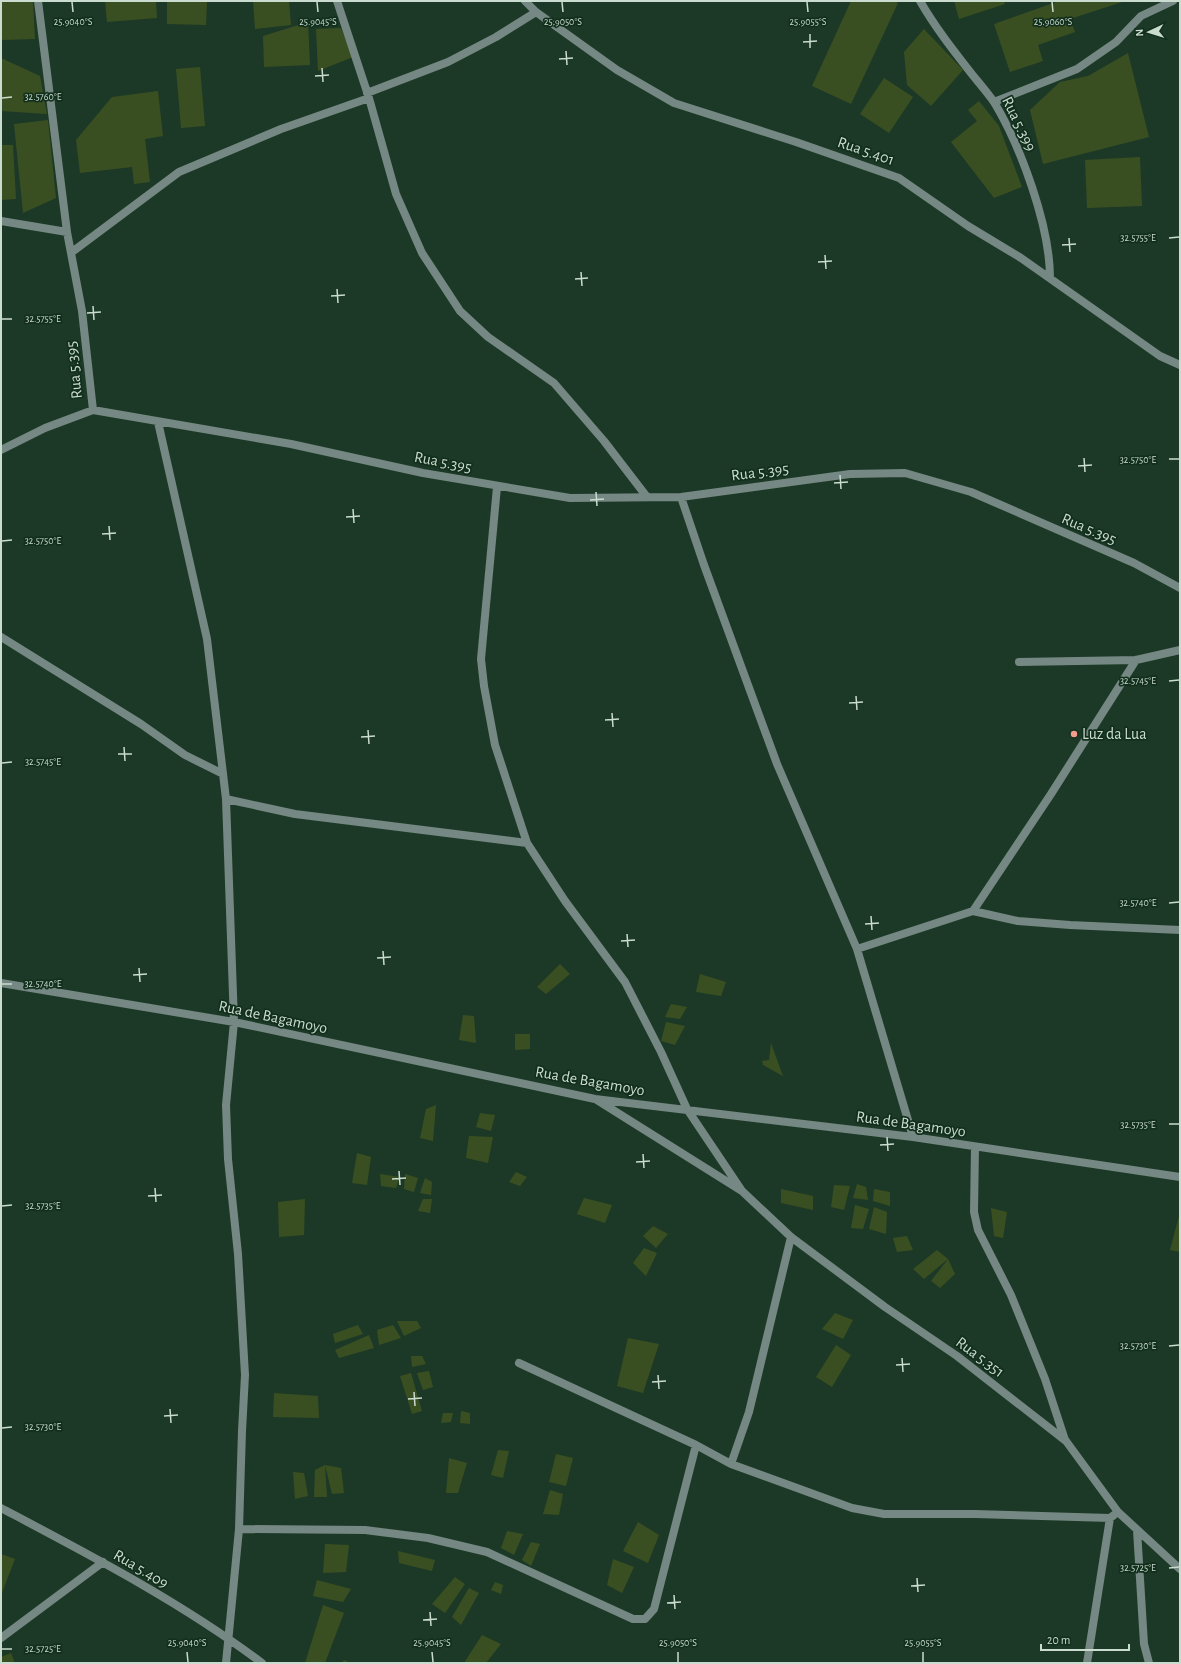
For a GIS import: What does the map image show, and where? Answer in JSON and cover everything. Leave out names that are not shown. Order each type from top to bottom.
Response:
[{"type":"street","name":"Rua 5.395","points":[[38,1],[67,232],[82,311],[93,410],[291,444],[423,473],[497,487],[570,498],[681,496],[850,474],[905,473],[971,492],[1134,563],[1180,588]]},
{"type":"street","points":[[337,1],[368,95],[396,194],[422,253],[460,311],[488,337],[554,384],[604,441],[647,497]]},
{"type":"street","name":"Rua 5.401","points":[[525,1],[536,12],[617,70],[674,103],[796,142],[899,178],[968,226],[1021,258],[1160,356],[1180,365]]},
{"type":"street","name":"Rua 5.399","points":[[920,1],[934,25],[994,102],[1018,152],[1036,201],[1050,255],[1050,278]]},
{"type":"street","points":[[994,102],[1077,69],[1116,42],[1141,16],[1173,1]]},
{"type":"street","points":[[72,252],[179,172],[448,62],[496,37],[536,12]]},
{"type":"street","points":[[1,221],[67,232]]},
{"type":"street","points":[[1,450],[45,428],[93,410]]},
{"type":"street","points":[[158,422],[207,639],[226,799],[234,1022],[226,1105],[228,1159],[238,1254],[245,1375],[238,1529],[226,1663]]},
{"type":"street","points":[[497,487],[481,659],[494,745],[527,843],[565,901],[625,982],[661,1052],[687,1109],[742,1190]]},
{"type":"street","points":[[681,496],[704,565],[777,764],[857,949],[913,1137]]},
{"type":"street","points":[[1,637],[141,724],[185,755],[224,774]]},
{"type":"street","points":[[1019,662],[1136,660],[1180,650]]},
{"type":"street","points":[[973,912],[1051,794],[1136,660]]},
{"type":"street","points":[[226,799],[295,814],[527,843]]},
{"type":"street","points":[[857,949],[973,912],[1026,921],[1180,930]]},
{"type":"street","name":"Rua de Bagamoyo","points":[[1,983],[234,1022],[595,1099],[913,1137],[1180,1177]]},
{"type":"street","points":[[595,1099],[742,1190]]},
{"type":"street","points":[[975,1147],[974,1212],[978,1230],[1011,1294],[1045,1379],[1066,1441]]},
{"type":"street","name":"Rua 5.351","points":[[742,1190],[791,1237],[885,1307],[957,1356],[1066,1441],[1118,1512],[1180,1569]]},
{"type":"street","points":[[731,1464],[748,1412],[791,1237]]},
{"type":"street","points":[[519,1363],[696,1445],[731,1464],[852,1508],[884,1514],[975,1514],[1110,1518],[1118,1512]]},
{"type":"street","points":[[238,1529],[365,1530],[428,1538],[487,1552],[633,1619],[645,1619],[654,1608],[696,1445]]},
{"type":"street","name":"Rua 5.409","points":[[1,1508],[103,1562],[229,1638],[262,1663]]},
{"type":"street","points":[[1087,1663],[1110,1518]]},
{"type":"street","points":[[1137,1530],[1144,1644],[1149,1663]]},
{"type":"street","points":[[1,1638],[103,1562]]},
{"type":"building","points":[[1,1],[33,1],[35,39],[1,40]]},
{"type":"building","points":[[105,1],[156,1],[157,18],[107,22]]},
{"type":"building","points":[[167,1],[207,1],[206,25],[167,24]]},
{"type":"building","points":[[253,1],[289,1],[291,25],[255,29]]},
{"type":"building","points":[[851,1],[894,1],[898,3],[851,104],[812,86]]},
{"type":"building","points":[[954,1],[1004,1],[1005,4],[959,19]]},
{"type":"building","points":[[1059,1],[1125,1],[1070,19],[1075,32],[1038,45],[1043,61],[1010,72],[994,24]]},
{"type":"building","points":[[308,22],[310,65],[264,67],[263,36]]},
{"type":"building","points":[[341,28],[353,57],[318,71],[316,29]]},
{"type":"building","points":[[924,29],[963,70],[931,106],[907,85],[904,52]]},
{"type":"building","points":[[1128,53],[1149,137],[1043,164],[1030,110],[1060,82],[1088,76]]},
{"type":"building","points":[[1,58],[40,76],[47,114],[1,111]]},
{"type":"building","points":[[200,67],[205,126],[181,128],[176,69]]},
{"type":"building","points":[[884,78],[913,97],[889,133],[860,114]]},
{"type":"building","points":[[158,91],[163,136],[145,139],[150,182],[134,184],[132,167],[80,173],[76,140],[112,97]]},
{"type":"building","points":[[979,101],[999,126],[1022,187],[994,198],[951,142],[977,121],[968,110]]},
{"type":"building","points":[[48,120],[56,198],[23,213],[14,124]]},
{"type":"building","points":[[1,145],[13,145],[16,199],[1,200]]},
{"type":"building","points":[[1140,157],[1142,206],[1087,208],[1085,160]]},
{"type":"building","points":[[560,964],[570,974],[546,994],[537,987]]},
{"type":"building","points":[[700,974],[726,982],[721,996],[696,992]]},
{"type":"building","points":[[671,1004],[687,1007],[680,1019],[665,1017]]},
{"type":"building","points":[[463,1015],[474,1016],[476,1043],[459,1040]]},
{"type":"building","points":[[666,1022],[685,1026],[675,1045],[661,1041]]},
{"type":"building","points":[[515,1034],[530,1034],[530,1049],[515,1050]]},
{"type":"building","points":[[771,1043],[783,1076],[763,1065],[762,1061],[769,1060]]},
{"type":"building","points":[[436,1105],[433,1141],[420,1138],[426,1109]]},
{"type":"building","points":[[480,1113],[495,1115],[491,1131],[476,1127]]},
{"type":"building","points":[[469,1136],[493,1137],[488,1163],[466,1158]]},
{"type":"building","points":[[357,1153],[371,1157],[367,1185],[352,1183]]},
{"type":"building","points":[[516,1172],[527,1177],[520,1186],[509,1182]]},
{"type":"building","points":[[380,1174],[400,1177],[396,1188],[381,1186]]},
{"type":"building","points":[[405,1174],[418,1178],[414,1192],[404,1189]]},
{"type":"building","points":[[425,1178],[432,1182],[431,1195],[420,1193]]},
{"type":"building","points":[[857,1184],[866,1187],[868,1200],[853,1198]]},
{"type":"building","points":[[834,1185],[850,1186],[844,1210],[831,1207]]},
{"type":"building","points":[[781,1189],[813,1196],[813,1210],[781,1203]]},
{"type":"building","points":[[874,1189],[890,1192],[890,1206],[873,1201]]},
{"type":"building","points":[[584,1198],[612,1205],[605,1223],[577,1214]]},
{"type":"building","points":[[305,1199],[304,1235],[279,1237],[278,1202]]},
{"type":"building","points":[[423,1199],[432,1199],[430,1213],[418,1211]]},
{"type":"building","points":[[855,1205],[869,1209],[863,1229],[851,1228]]},
{"type":"building","points":[[874,1207],[887,1212],[886,1234],[869,1229]]},
{"type":"building","points":[[991,1208],[1007,1212],[1003,1238],[994,1236]]},
{"type":"building","points":[[1180,1212],[1180,1252],[1170,1250]]},
{"type":"building","points":[[653,1226],[668,1234],[656,1248],[643,1236]]},
{"type":"building","points":[[907,1236],[913,1250],[897,1252],[893,1238]]},
{"type":"building","points":[[644,1248],[657,1253],[646,1276],[633,1263]]},
{"type":"building","points":[[937,1250],[948,1259],[924,1279],[913,1269]]},
{"type":"building","points":[[948,1259],[955,1274],[940,1288],[931,1281]]},
{"type":"building","points":[[835,1313],[853,1320],[843,1339],[822,1329]]},
{"type":"building","points":[[397,1321],[417,1321],[421,1328],[404,1336]]},
{"type":"building","points":[[358,1325],[363,1334],[335,1343],[333,1334]]},
{"type":"building","points":[[393,1325],[401,1338],[379,1345],[377,1330]]},
{"type":"building","points":[[369,1335],[374,1348],[339,1358],[335,1350]]},
{"type":"building","points":[[628,1338],[659,1344],[643,1393],[617,1386]]},
{"type":"building","points":[[836,1345],[851,1355],[832,1387],[816,1377]]},
{"type":"building","points":[[411,1356],[422,1356],[426,1364],[412,1367]]},
{"type":"building","points":[[429,1371],[433,1387],[423,1390],[417,1373]]},
{"type":"building","points":[[411,1373],[422,1411],[412,1414],[400,1376]]},
{"type":"building","points":[[274,1393],[318,1396],[319,1418],[273,1417]]},
{"type":"building","points":[[461,1411],[470,1413],[470,1424],[460,1423]]},
{"type":"building","points":[[443,1413],[453,1413],[451,1422],[441,1423]]},
{"type":"building","points":[[498,1450],[509,1451],[503,1478],[491,1475]]},
{"type":"building","points":[[556,1454],[573,1458],[566,1486],[549,1482]]},
{"type":"building","points":[[449,1458],[467,1463],[458,1493],[446,1493]]},
{"type":"building","points":[[325,1465],[341,1468],[344,1493],[332,1494]]},
{"type":"building","points":[[325,1465],[327,1497],[314,1497],[315,1470]]},
{"type":"building","points":[[293,1472],[304,1473],[308,1496],[295,1499]]},
{"type":"building","points":[[550,1490],[563,1494],[559,1515],[543,1514]]},
{"type":"building","points":[[638,1522],[659,1535],[648,1563],[623,1551]]},
{"type":"building","points":[[507,1531],[523,1534],[514,1555],[501,1548]]},
{"type":"building","points":[[531,1542],[540,1544],[531,1566],[522,1560]]},
{"type":"building","points":[[325,1544],[349,1545],[346,1572],[323,1573]]},
{"type":"building","points":[[398,1551],[435,1560],[432,1571],[399,1563]]},
{"type":"building","points":[[1,1554],[15,1559],[1,1595]]},
{"type":"building","points":[[613,1559],[634,1567],[622,1593],[607,1585]]},
{"type":"building","points":[[455,1577],[465,1584],[445,1613],[432,1604]]},
{"type":"building","points":[[317,1580],[351,1589],[343,1602],[313,1596]]},
{"type":"building","points":[[495,1582],[503,1585],[501,1594],[491,1590]]},
{"type":"building","points":[[469,1588],[479,1593],[461,1625],[452,1617]]},
{"type":"building","points":[[323,1605],[344,1613],[325,1663],[305,1663]]},
{"type":"building","points":[[482,1635],[501,1644],[486,1663],[464,1663]]},
{"type":"building","points":[[11,1653],[15,1663],[1,1663],[1,1657]]},
{"type":"building","points":[[344,1660],[351,1663],[342,1663]]},
{"type":"place","name":"Luz da Lua","points":[[1074,734]]}]
